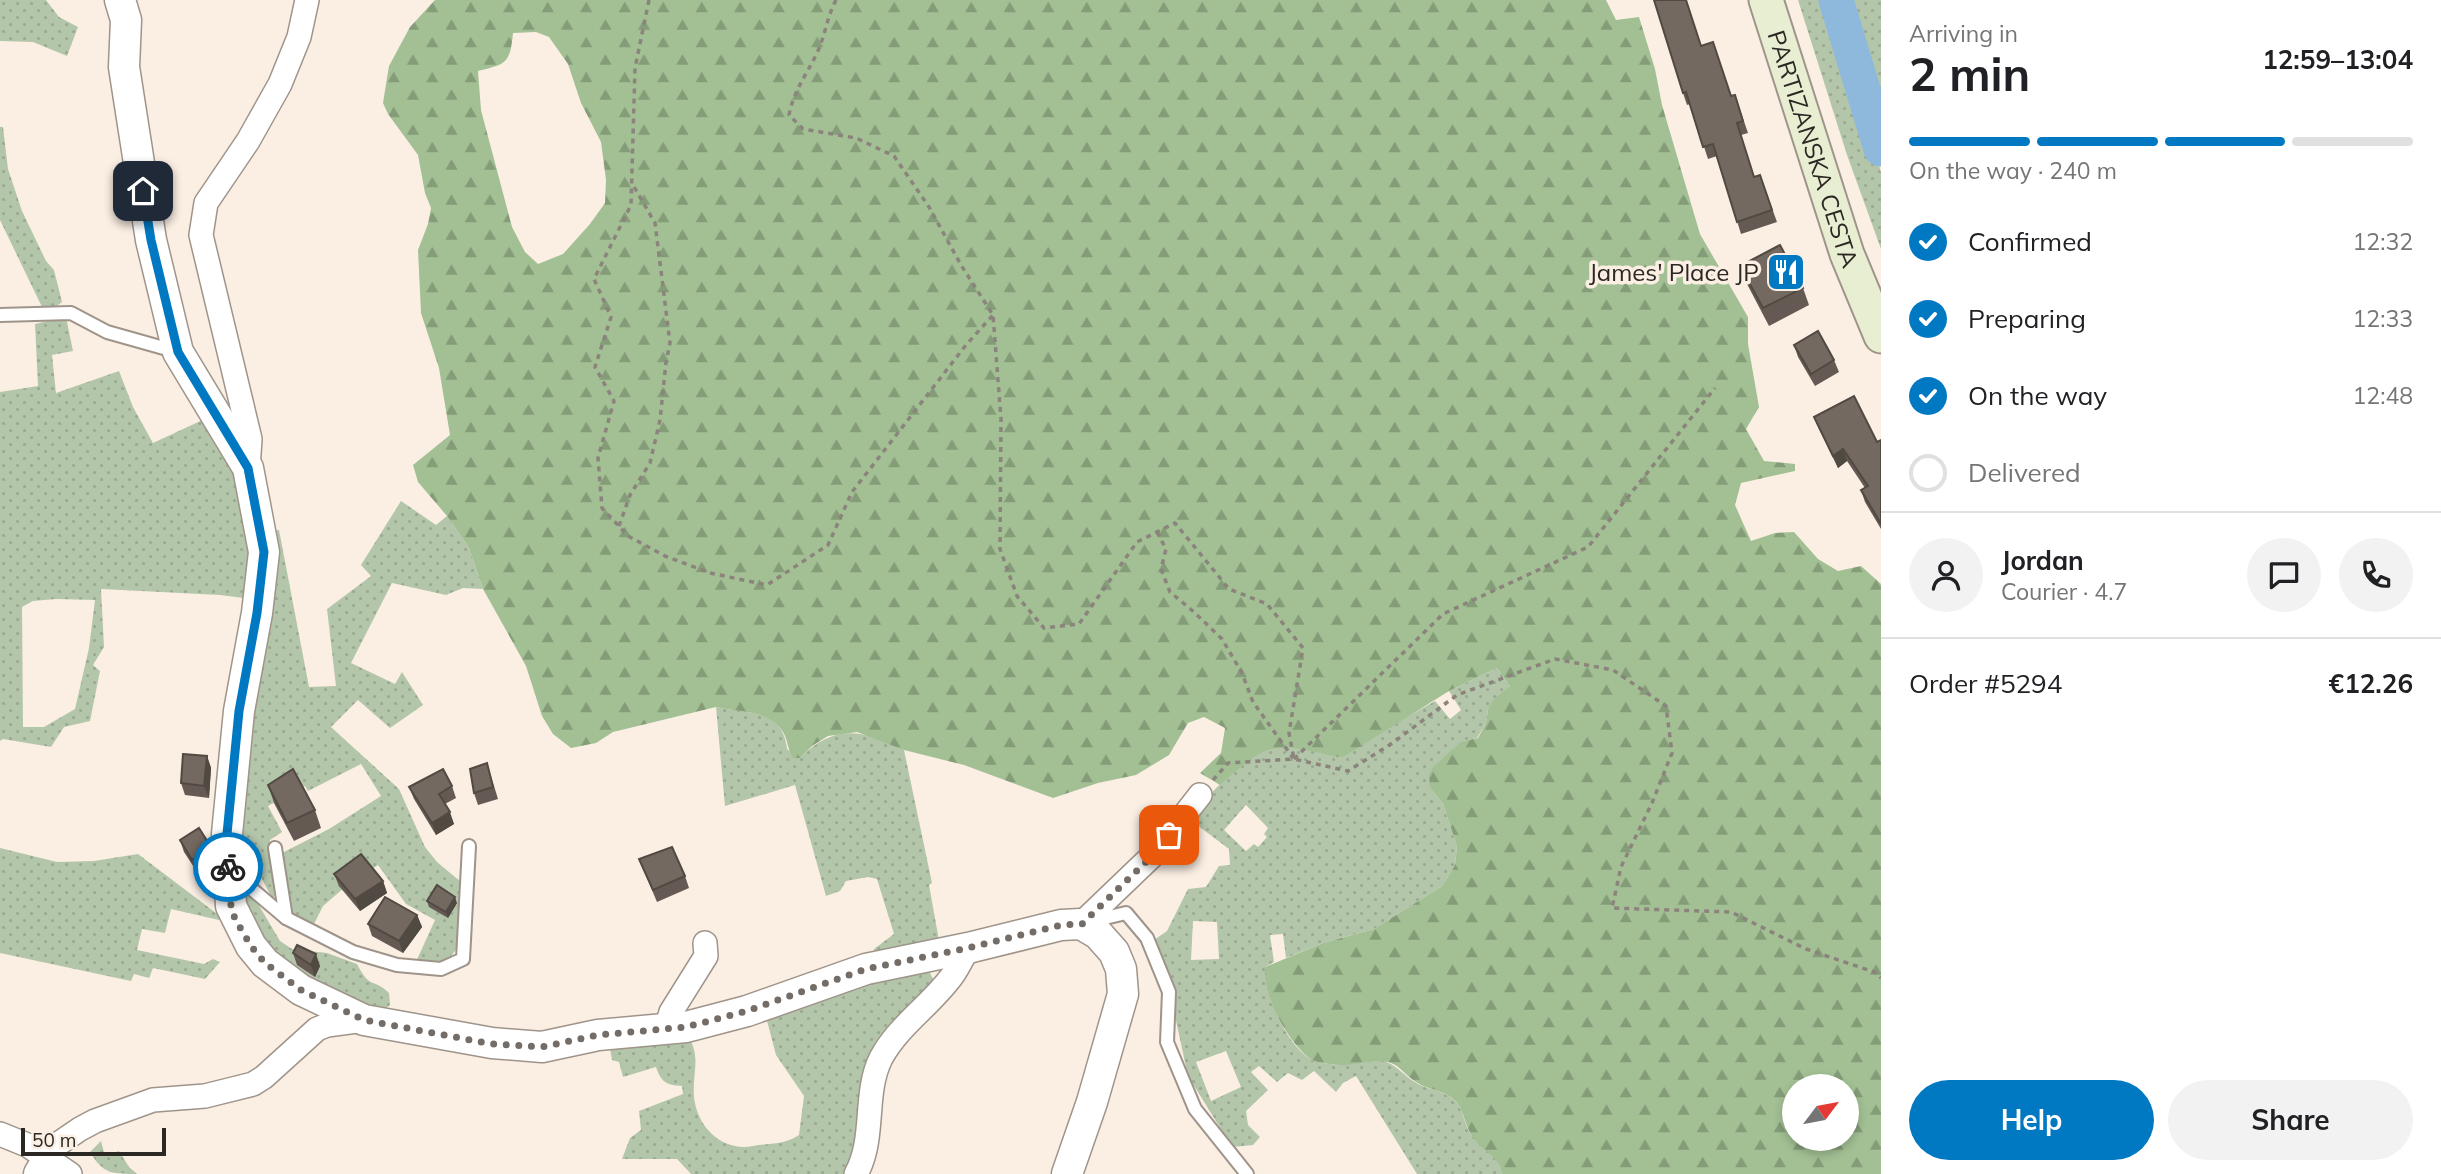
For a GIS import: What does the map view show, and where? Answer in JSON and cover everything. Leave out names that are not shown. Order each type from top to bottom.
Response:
[{"type":"main road","name":"PARTIZANSKA CESTA","points":[[1763,4],[1847,254],[1881,336]]},
{"type":"street","points":[[120,0],[126,20],[124,67],[151,240],[178,352],[248,468]]},
{"type":"street","points":[[307,0],[299,37],[280,84],[248,141],[206,203],[201,235],[250,439],[248,468],[264,552],[257,613],[239,711],[227,834],[231,906],[235,919],[251,946],[265,963],[297,988],[364,1020],[492,1044],[542,1047],[598,1035],[686,1027],[747,1011],[866,969],[1061,925],[1082,924],[1098,934],[1114,952],[1121,969],[1123,994],[1092,1102],[1067,1174]]},
{"type":"street","points":[[1082,924],[1153,855],[1200,794]]},
{"type":"street","points":[[666,1029],[670,1012],[706,956],[705,943]]},
{"type":"street","points":[[856,1174],[866,1147],[872,1091],[880,1061],[898,1032],[952,976],[968,948]]},
{"type":"street","points":[[297,988],[309,1019],[309,1034]]},
{"type":"street","points":[[53,1169],[58,1144],[95,1121],[153,1100],[205,1096],[253,1084],[264,1077],[309,1034],[327,1025],[364,1020]]},
{"type":"street","points":[[0,1134],[27,1145],[53,1169]]},
{"type":"lane","points":[[0,315],[71,313],[107,332],[178,352]]},
{"type":"lane","points":[[228,869],[286,918],[353,952],[397,965],[441,969],[463,958],[469,846]]},
{"type":"lane","points":[[275,848],[286,918]]},
{"type":"lane","points":[[1082,924],[1126,913],[1147,938],[1169,992],[1167,1042],[1195,1110],[1247,1174]]},
{"type":"path","points":[[649,0],[635,68],[631,205],[594,279],[611,317],[595,367],[614,401],[598,458],[602,508],[628,536],[665,556],[710,573],[767,585],[828,545],[852,492],[966,345],[993,315]]},
{"type":"path","points":[[836,0],[818,52],[793,95],[789,115],[803,129],[856,138],[894,156],[929,207],[993,315],[1001,419],[1000,549],[1017,596],[1044,628],[1079,624],[1138,542],[1175,523],[1230,589],[1267,604],[1303,648],[1289,733],[1294,759]]},
{"type":"path","points":[[618,526],[630,495],[650,463],[660,420],[670,343],[655,223],[631,183]]},
{"type":"path","points":[[1294,759],[1443,614],[1588,547],[1715,388]]},
{"type":"path","points":[[1157,532],[1166,549],[1161,569],[1170,592],[1222,639],[1242,673],[1253,702],[1294,759]]},
{"type":"path","points":[[1200,794],[1228,763],[1294,759],[1348,771],[1391,744],[1457,695],[1555,659],[1613,670],[1666,706],[1672,753],[1652,803],[1620,867],[1612,908],[1731,912],[1806,949],[1877,973],[1881,978]]},
{"type":"green space","points":[[0,0],[46,0],[59,17],[78,27],[67,56],[33,42],[0,41]]},
{"type":"green space","points":[[435,0],[1606,0],[1616,20],[1639,17],[1700,234],[1748,317],[1748,344],[1759,407],[1746,429],[1764,461],[1795,464],[1795,471],[1741,483],[1735,505],[1751,541],[1775,533],[1794,532],[1818,559],[1838,571],[1861,566],[1881,584],[1881,1174],[1502,1174],[1494,1158],[1473,1138],[1454,1099],[1421,1085],[1391,1063],[1321,1063],[1312,1060],[1294,1043],[1268,992],[1265,967],[1323,943],[1374,929],[1442,886],[1455,865],[1457,846],[1443,804],[1430,788],[1429,776],[1433,767],[1462,741],[1478,738],[1493,700],[1510,686],[1497,668],[1449,691],[1342,758],[1302,749],[1276,748],[1252,759],[1220,785],[1200,773],[1221,753],[1225,728],[1204,717],[1188,723],[1169,755],[1136,775],[1098,783],[1053,798],[964,765],[904,750],[857,732],[828,736],[800,758],[793,758],[783,732],[770,719],[753,713],[716,707],[613,732],[596,743],[571,748],[553,734],[542,716],[526,666],[483,589],[469,548],[447,516],[418,482],[413,465],[450,435],[439,368],[421,313],[418,250],[431,208],[425,193],[418,155],[383,103],[389,66],[410,27]],"holes":[[[536,32],[549,37],[568,64],[581,103],[601,142],[606,180],[605,203],[563,254],[538,264],[525,252],[512,227],[481,110],[478,71],[505,61],[513,33]]]},
{"type":"green space","points":[[1798,0],[1828,0],[1881,172],[1881,249],[1847,155]]},
{"type":"green space","points":[[1843,0],[1881,0],[1881,126],[1847,13]]},
{"type":"green space","points":[[0,127],[3,127],[8,169],[22,211],[46,261],[54,270],[62,302],[53,309],[42,307],[0,220]]},
{"type":"green space","points":[[66,317],[73,351],[52,355],[56,393],[119,371],[133,407],[153,443],[209,417],[237,475],[250,518],[251,599],[101,589],[104,647],[93,665],[100,671],[90,721],[64,727],[51,747],[3,739],[0,741],[0,392],[38,386],[35,324]],"holes":[[[95,600],[89,648],[75,709],[44,727],[23,727],[22,607],[33,601]]]},
{"type":"green space","points":[[401,501],[436,525],[447,516],[469,548],[483,589],[463,588],[446,595],[392,583],[351,663],[395,684],[402,672],[423,705],[390,728],[358,700],[331,727],[399,789],[425,847],[437,862],[467,887],[463,930],[455,952],[446,959],[433,963],[415,964],[435,920],[406,904],[378,865],[323,906],[313,926],[292,916],[282,853],[329,829],[381,796],[361,764],[308,791],[305,786],[268,806],[282,832],[270,840],[269,846],[280,893],[272,898],[253,862],[239,859],[269,531],[279,530],[309,687],[336,686],[327,609],[371,576],[361,565]]},
{"type":"green space","points":[[1497,668],[1510,686],[1488,709],[1486,723],[1477,738],[1462,741],[1430,788],[1443,804],[1457,846],[1455,865],[1442,886],[1374,929],[1323,943],[1286,958],[1283,934],[1270,935],[1274,962],[1265,967],[1279,1019],[1302,1052],[1312,1060],[1338,1065],[1380,1060],[1392,1065],[1420,1085],[1450,1097],[1458,1104],[1470,1133],[1497,1162],[1502,1174],[1417,1174],[1356,1076],[1343,1083],[1336,1092],[1314,1071],[1302,1080],[1288,1073],[1277,1082],[1259,1066],[1251,1072],[1268,1090],[1246,1111],[1248,1125],[1260,1137],[1253,1145],[1232,1147],[1188,1076],[1161,952],[1154,940],[1167,931],[1188,889],[1206,887],[1219,866],[1230,865],[1229,849],[1189,819],[1233,772],[1259,753],[1295,746],[1342,758],[1435,701],[1450,719],[1461,710],[1449,691]],"holes":[[[1246,805],[1268,828],[1264,834],[1267,837],[1258,847],[1254,844],[1246,851],[1224,830]],[[1193,921],[1217,922],[1219,959],[1191,960]],[[1226,1051],[1241,1087],[1211,1101],[1196,1062]]]},
{"type":"green space","points":[[716,707],[761,715],[771,720],[784,736],[787,749],[800,758],[825,739],[850,733],[875,738],[904,750],[932,883],[929,885],[940,946],[876,955],[874,949],[894,934],[877,879],[868,877],[846,881],[840,891],[826,896],[795,785],[725,806]]},
{"type":"green space","points":[[0,848],[57,862],[94,861],[138,854],[220,916],[219,920],[171,909],[165,933],[142,929],[137,950],[204,964],[213,959],[220,962],[205,979],[153,968],[149,978],[134,974],[131,981],[0,953]]},
{"type":"green space","points":[[240,888],[254,897],[280,941],[292,949],[327,953],[357,964],[369,981],[389,993],[390,1005],[379,1014],[279,966],[235,891]]},
{"type":"green space","points":[[925,964],[936,984],[900,1019],[849,1174],[691,1174],[677,1159],[622,1159],[630,1138],[641,1130],[639,1111],[683,1094],[682,1086],[665,1082],[656,1067],[623,1077],[619,1062],[612,1060],[609,1042],[687,1034],[695,1058],[696,1108],[713,1135],[731,1145],[742,1147],[782,1142],[799,1135],[804,1096],[776,1055],[766,1017]]},
{"type":"green space","points":[[101,1141],[105,1156],[119,1151],[137,1174],[115,1173],[99,1165],[90,1152]]},
{"type":"building","points":[[1654,0],[1686,0],[1701,46],[1713,42],[1731,96],[1735,95],[1743,121],[1737,123],[1754,177],[1760,175],[1772,210],[1737,222],[1713,144],[1703,147]]},
{"type":"building","points":[[1780,245],[1803,288],[1763,308],[1740,266]]},
{"type":"building","points":[[1818,331],[1834,360],[1811,374],[1794,345]]},
{"type":"building","points":[[1854,396],[1877,442],[1881,440],[1881,524],[1861,490],[1868,486],[1843,449],[1833,456],[1814,417]]},
{"type":"building","points":[[183,754],[207,756],[204,786],[181,783]]},
{"type":"building","points":[[487,763],[493,787],[474,793],[470,769]]},
{"type":"building","points":[[293,769],[315,810],[287,823],[268,785]]},
{"type":"building","points":[[443,769],[452,786],[439,794],[450,812],[432,823],[409,787]]},
{"type":"building","points":[[199,828],[206,839],[207,851],[192,860],[180,840]]},
{"type":"building","points":[[672,847],[685,876],[653,890],[639,859]]},
{"type":"building","points":[[361,854],[383,881],[355,899],[334,874]]},
{"type":"building","points":[[437,885],[455,897],[446,912],[427,901]]},
{"type":"building","points":[[385,897],[417,915],[399,941],[368,924]]},
{"type":"building","points":[[297,945],[316,954],[311,965],[293,953]]},
{"type":"waterway","points":[[1836,0],[1881,149]]},
{"type":"way so far","points":[[228,867],[231,906],[235,919],[251,946],[265,963],[301,990],[364,1020],[492,1044],[542,1047],[598,1035],[686,1027],[747,1011],[866,969],[1061,925],[1082,924],[1153,855],[1169,835]]},
{"type":"place","name":"James' Place JP","points":[[1786,272]]},
{"type":"route","points":[[143,191],[151,240],[178,352],[248,468],[264,552],[257,613],[239,711],[227,834],[228,867]]}]
